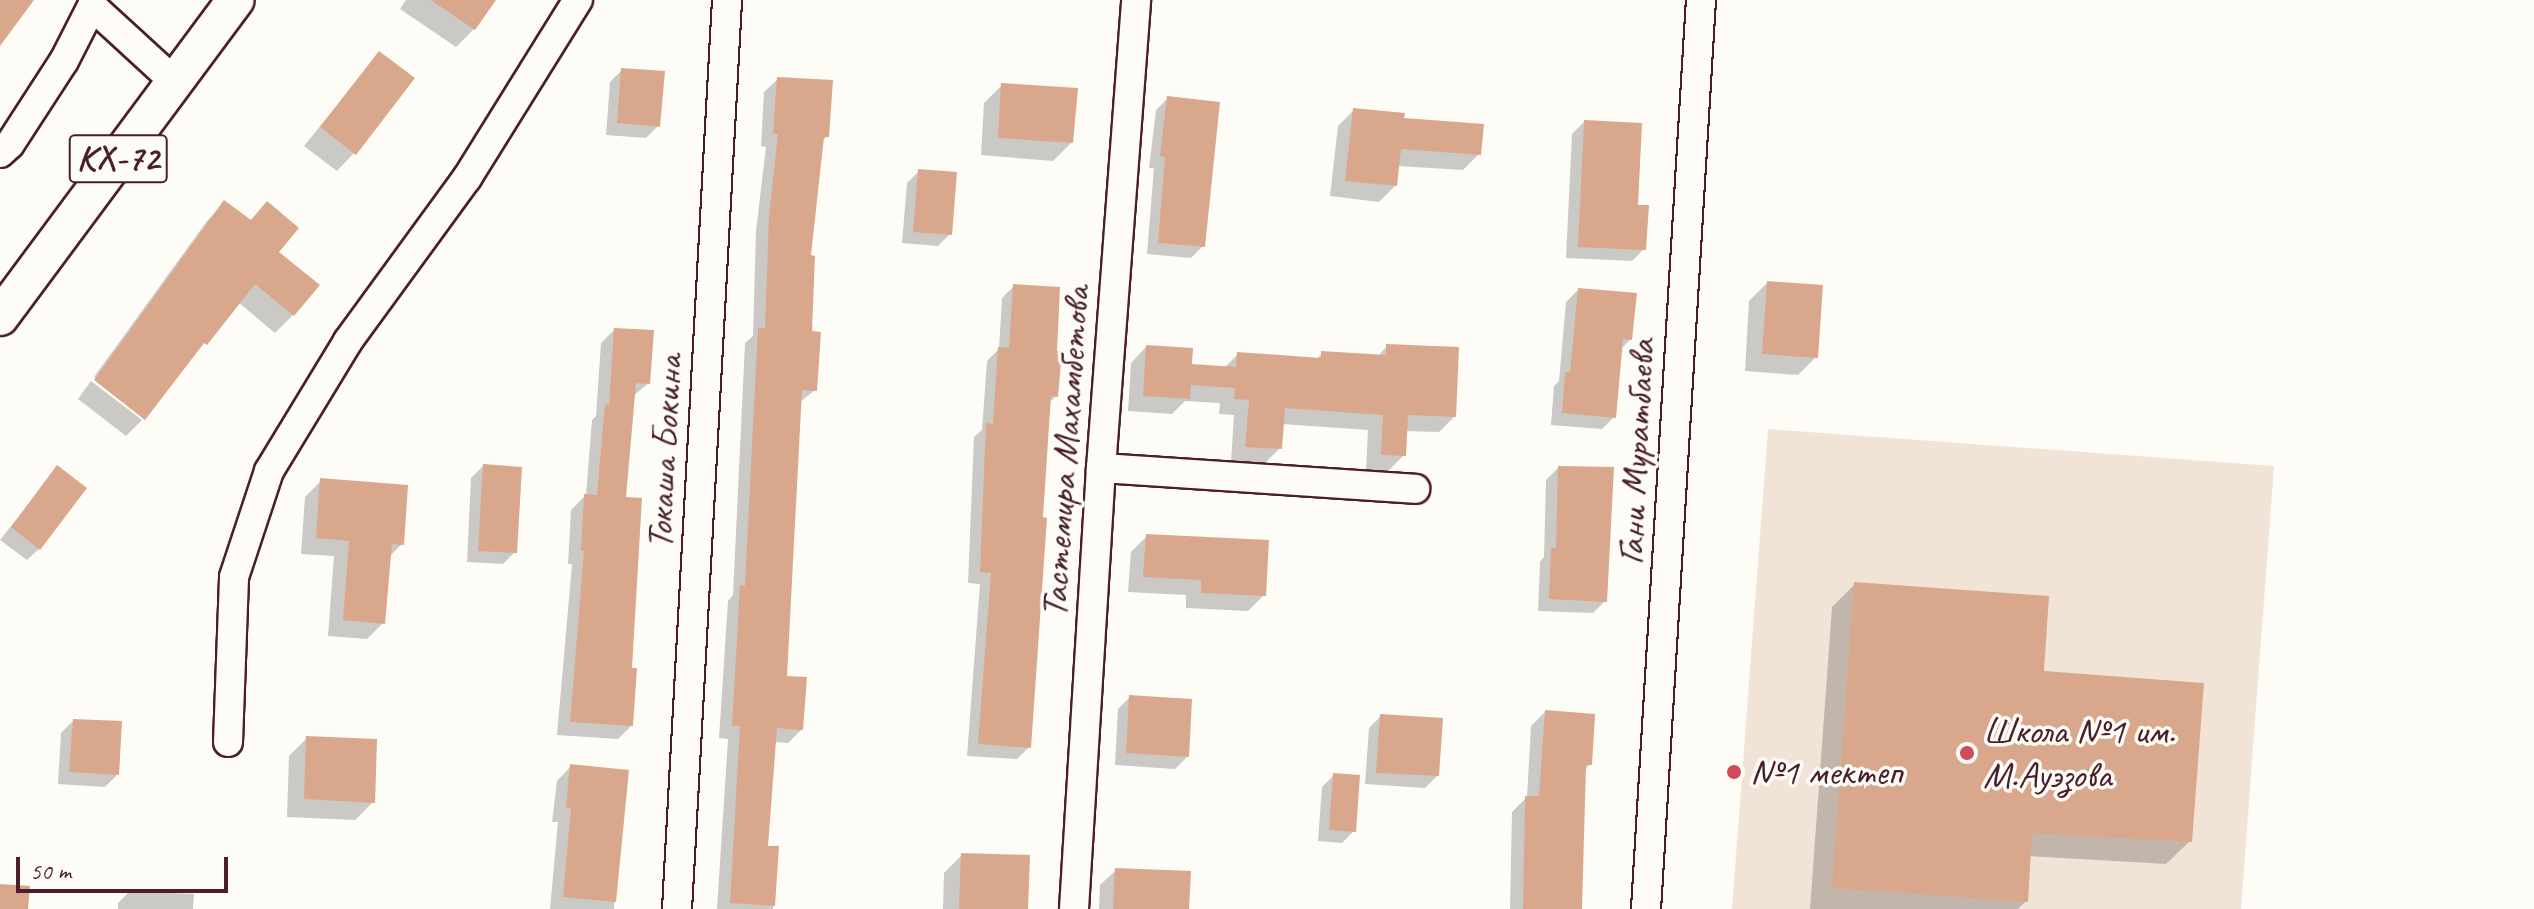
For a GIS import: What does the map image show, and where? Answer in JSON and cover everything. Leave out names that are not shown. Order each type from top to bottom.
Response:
[{"type":"main road","name":"КХ-72","points":[[0,317],[235,0]]},
{"type":"street","points":[[228,742],[234,577],[269,471],[348,341],[467,178],[578,0]]},
{"type":"street","name":"Токаша Бокина","points":[[677,909],[727,0]]},
{"type":"street","name":"Тастемира Махамбетова","points":[[1074,909],[1101,468],[1136,0]]},
{"type":"street","name":"Гани Муратбаева","points":[[1646,909],[1701,0]]},
{"type":"street","points":[[0,153],[10,144],[64,61],[94,3],[175,82]]},
{"type":"street","points":[[1101,468],[1415,489]]},
{"type":"shaded area","points":[[1768,429],[2274,466],[2241,909],[1732,909]]},
{"type":"building","points":[[0,0],[34,0],[0,46]]},
{"type":"building","points":[[431,0],[496,0],[475,30]]},
{"type":"building","points":[[379,51],[415,78],[356,155],[320,127]]},
{"type":"building","points":[[621,68],[665,71],[660,127],[617,123]]},
{"type":"building","points":[[777,77],[833,80],[829,137],[824,137],[811,255],[815,256],[812,331],[821,332],[817,391],[802,390],[787,676],[807,677],[803,730],[777,728],[768,846],[779,846],[775,906],[730,903],[740,726],[732,726],[740,585],[745,586],[758,328],[765,328],[769,216],[778,134],[773,134]]},
{"type":"building","points":[[1001,83],[1078,88],[1073,143],[998,138]]},
{"type":"building","points":[[1167,96],[1220,102],[1205,247],[1158,243],[1165,157],[1160,156]]},
{"type":"building","points":[[1353,108],[1405,113],[1404,118],[1484,124],[1481,155],[1401,149],[1397,186],[1345,181]]},
{"type":"building","points":[[1584,120],[1642,123],[1638,205],[1649,205],[1646,250],[1578,247]]},
{"type":"building","points":[[918,169],[957,172],[952,235],[913,232]]},
{"type":"building","points":[[224,200],[251,220],[267,201],[299,228],[279,252],[320,285],[294,316],[255,284],[207,345],[204,343],[145,420],[94,380]]},
{"type":"building","points":[[1767,281],[1823,285],[1818,358],[1762,354]]},
{"type":"building","points":[[1013,284],[1060,287],[1057,351],[1062,351],[1058,397],[1051,396],[1043,517],[1047,518],[1031,748],[978,744],[991,573],[980,572],[986,423],[993,424],[998,347],[1009,348]]},
{"type":"building","points":[[1578,288],[1637,293],[1632,340],[1623,339],[1616,418],[1562,413],[1565,372],[1570,372]]},
{"type":"building","points":[[614,328],[654,330],[650,384],[636,383],[626,497],[642,498],[632,668],[637,668],[633,726],[570,722],[584,551],[581,551],[584,494],[597,495],[605,404],[609,405]]},
{"type":"building","points":[[1386,344],[1459,347],[1456,417],[1408,415],[1406,456],[1381,455],[1383,415],[1285,408],[1282,449],[1245,447],[1249,400],[1234,399],[1235,388],[1191,385],[1190,399],[1143,396],[1146,345],[1193,348],[1192,364],[1236,367],[1237,352],[1321,358],[1321,351],[1386,355]]},
{"type":"building","points":[[483,464],[522,467],[517,553],[478,551]]},
{"type":"building","points":[[57,465],[87,488],[40,550],[11,527]]},
{"type":"building","points":[[1558,466],[1614,467],[1607,602],[1549,599],[1551,548],[1556,548]]},
{"type":"building","points":[[320,478],[408,485],[404,545],[392,544],[385,624],[343,620],[349,541],[316,538]]},
{"type":"building","points":[[1146,534],[1269,540],[1266,596],[1201,593],[1201,580],[1143,577]]},
{"type":"building","name":"Школа №1 им. М.Ауэзова","points":[[1854,582],[2049,596],[2044,671],[2204,683],[2192,842],[2032,833],[2028,902],[1832,888]]},
{"type":"building","points":[[1129,695],[1192,699],[1189,757],[1126,753]]},
{"type":"building","points":[[1545,710],[1595,714],[1592,765],[1586,765],[1582,909],[1523,909],[1525,796],[1539,796]]},
{"type":"building","points":[[1380,714],[1443,718],[1439,776],[1376,773]]},
{"type":"building","points":[[73,719],[122,721],[119,775],[69,772]]},
{"type":"building","points":[[306,736],[377,739],[375,803],[304,799]]},
{"type":"building","points":[[570,764],[629,770],[616,902],[563,897],[571,808],[566,808]]},
{"type":"building","points":[[1333,773],[1360,775],[1356,832],[1329,830]]},
{"type":"building","points":[[961,853],[1030,855],[1028,909],[959,909]]},
{"type":"building","points":[[1115,868],[1191,871],[1189,909],[1113,909]]},
{"type":"building","points":[[0,884],[30,886],[28,909],[0,909]]},
{"type":"place","name":"Школа №1 им. М.Ауэзова","points":[[1967,753]]},
{"type":"place","name":"№1 мектеп","points":[[1734,772]]}]
